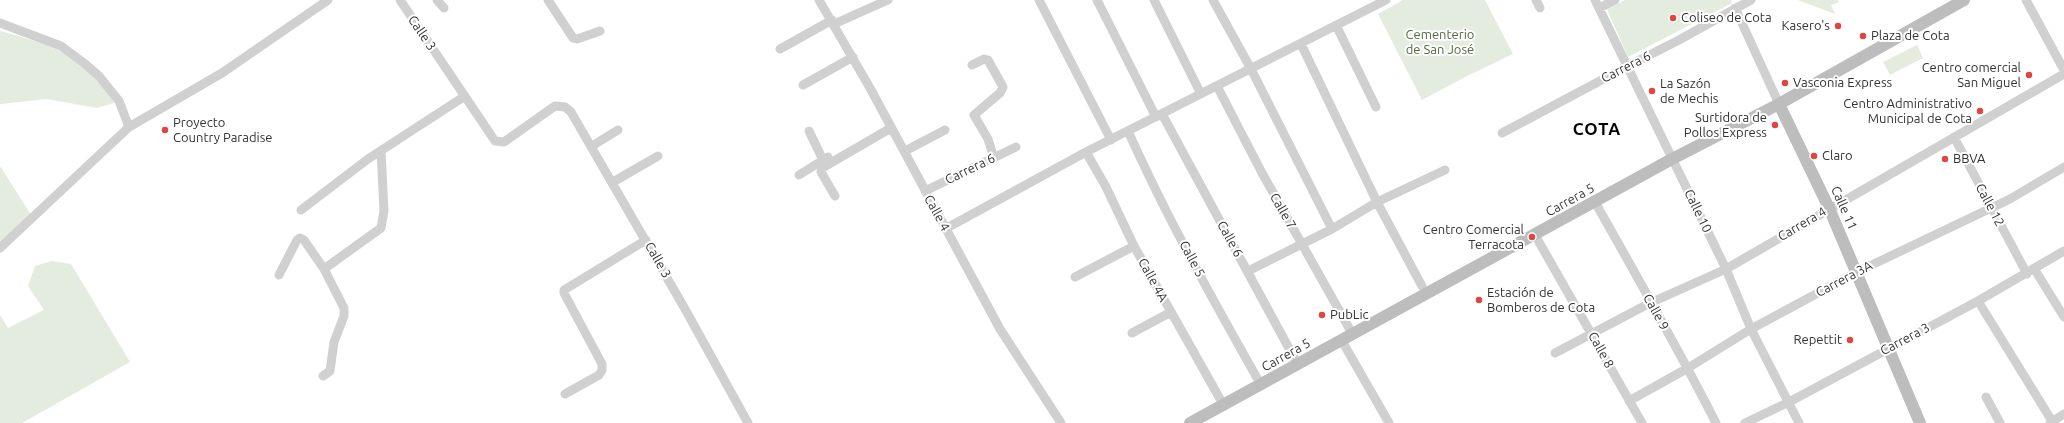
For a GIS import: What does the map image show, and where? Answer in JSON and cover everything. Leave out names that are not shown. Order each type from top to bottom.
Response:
[{"type":"main road","name":"Carrera 5","points":[[1190,423],[1224,406],[1672,159],[1779,104],[1964,0]]},
{"type":"main road","name":"Calle 11","points":[[1779,104],[1829,208],[1920,423]]},
{"type":"street","points":[[0,248],[129,127],[222,73],[328,0]]},
{"type":"street","name":"Calle 3","points":[[400,0],[495,141],[504,142],[549,110],[560,105],[565,106],[571,112],[613,182],[748,423]]},
{"type":"street","points":[[437,0],[444,8]]},
{"type":"street","points":[[548,0],[573,38],[577,40],[600,31]]},
{"type":"street","name":"Calle 4","points":[[819,0],[853,57],[905,151],[945,229],[1000,329],[1061,423]]},
{"type":"street","points":[[780,49],[833,22],[888,0]]},
{"type":"street","points":[[1039,0],[1111,140]]},
{"type":"street","name":"Calle 6","points":[[1097,0],[1159,115],[1248,271],[1298,365]]},
{"type":"street","points":[[1154,0],[1201,94]]},
{"type":"street","points":[[1213,0],[1251,69],[1332,229]]},
{"type":"street","points":[[945,229],[1086,152],[1386,0]]},
{"type":"street","points":[[1597,4],[1615,0]]},
{"type":"street","points":[[2026,0],[2064,70]]},
{"type":"street","name":"Calle 11","points":[[1743,3],[1779,104]]},
{"type":"street","name":"Carrera 6","points":[[1502,133],[1679,40],[1743,3]]},
{"type":"street","name":"Calle 10","points":[[1597,4],[1726,269],[1751,329],[1799,423]]},
{"type":"street","points":[[0,23],[61,46],[84,63],[99,76],[119,101],[129,127]]},
{"type":"street","points":[[1336,26],[1376,107]]},
{"type":"street","points":[[1300,44],[1377,202],[1422,286]]},
{"type":"street","points":[[803,85],[853,57]]},
{"type":"street","points":[[972,65],[984,59],[988,60],[1003,87],[1000,93],[974,115],[988,139],[994,158]]},
{"type":"street","name":"Carrera 4","points":[[1555,353],[1650,303],[1726,269],[1829,208],[2064,74]]},
{"type":"street","name":"Calle 7","points":[[1217,86],[1262,173],[1302,243],[1389,423]]},
{"type":"street","points":[[301,210],[368,159],[465,96]]},
{"type":"street","points":[[799,175],[823,160],[890,126]]},
{"type":"street","points":[[835,196],[821,172],[822,168],[890,126]]},
{"type":"street","points":[[592,146],[618,130]]},
{"type":"street","points":[[905,151],[945,130]]},
{"type":"street","points":[[809,131],[823,160]]},
{"type":"street","name":"Calle 5","points":[[1128,131],[1149,178],[1214,302],[1261,385]]},
{"type":"street","name":"Calle 12","points":[[1954,137],[1990,206],[2031,272],[2064,317]]},
{"type":"street","name":"Carrera 6","points":[[925,191],[1016,147]]},
{"type":"street","points":[[324,269],[380,228],[384,211],[381,151]]},
{"type":"street","name":"Calle 4A","points":[[1086,152],[1106,187],[1134,246],[1224,406]]},
{"type":"street","points":[[613,182],[658,156]]},
{"type":"street","name":"Carrera 3A","points":[[1629,401],[1688,368],[1751,329],[1856,272],[1990,206],[2010,199],[2064,167]]},
{"type":"street","points":[[1248,271],[1332,229],[1377,202],[1445,170]]},
{"type":"street","name":"Calle 9","points":[[1595,202],[1650,303],[1688,368],[1716,423]]},
{"type":"street","name":"Calle 8","points":[[1535,235],[1642,423]]},
{"type":"street","points":[[279,275],[296,240],[300,238],[304,240],[324,269],[344,308],[344,316],[334,342],[330,371],[323,376]]},
{"type":"street","points":[[565,394],[599,375],[602,370],[602,364],[564,293],[564,290],[646,240]]},
{"type":"street","points":[[1075,277],[1134,246]]},
{"type":"street","name":"Carrera 3","points":[[1745,423],[1789,402],[1889,347],[1978,301],[2031,272],[2064,251]]},
{"type":"street","points":[[1978,301],[2051,422],[2064,414]]},
{"type":"street","points":[[1132,333],[1171,312]]},
{"type":"street","points":[[1986,397],[2000,423]]},
{"type":"green space","name":"Cementerio de San José","points":[[1403,0],[1485,0],[1513,54],[1422,100],[1378,14]]},
{"type":"green space","name":"Coliseo de Cota","points":[[1625,0],[1731,0],[1732,3],[1628,57],[1607,9]]},
{"type":"green space","points":[[1798,0],[1838,0],[1839,2],[1831,5],[1835,14]]},
{"type":"green space","points":[[0,31],[26,38],[64,53],[76,60],[87,67],[100,79],[114,103],[97,108],[47,99],[0,104]]},
{"type":"green space","points":[[1917,45],[1923,58],[1890,75],[1883,62]]},
{"type":"green space","points":[[0,166],[33,218],[0,242]]},
{"type":"green space","points":[[52,261],[71,264],[130,362],[22,423],[0,423],[0,315],[8,328],[44,310],[28,286],[35,266]]},
{"type":"place","name":"Coliseo de Cota","points":[[1673,18]]},
{"type":"place","name":"Kasero's","points":[[1838,26]]},
{"type":"place","name":"Plaza de Cota","points":[[1863,36]]},
{"type":"place","name":"Centro comercial San Miguel","points":[[2029,75]]},
{"type":"place","name":"Vasconia Express","points":[[1785,83]]},
{"type":"place","name":"La Sazón de Mechis","points":[[1652,91]]},
{"type":"place","name":"Centro Administrativo Municipal de Cota","points":[[1980,111]]},
{"type":"place","name":"Surtidora de Pollos Express","points":[[1775,125]]},
{"type":"place","name":"Proyecto Country Paradise","points":[[165,130]]},
{"type":"place","name":"Claro","points":[[1814,156]]},
{"type":"place","name":"BBVA","points":[[1945,159]]},
{"type":"place","name":"Centro Comercial Terracota","points":[[1532,237]]},
{"type":"place","name":"Estación de Bomberos de Cota","points":[[1479,300]]},
{"type":"place","name":"PubLic","points":[[1322,315]]},
{"type":"place","name":"Repettit","points":[[1850,340]]},
{"type":"district","name":"COTA","points":[[1597,129]]}]
